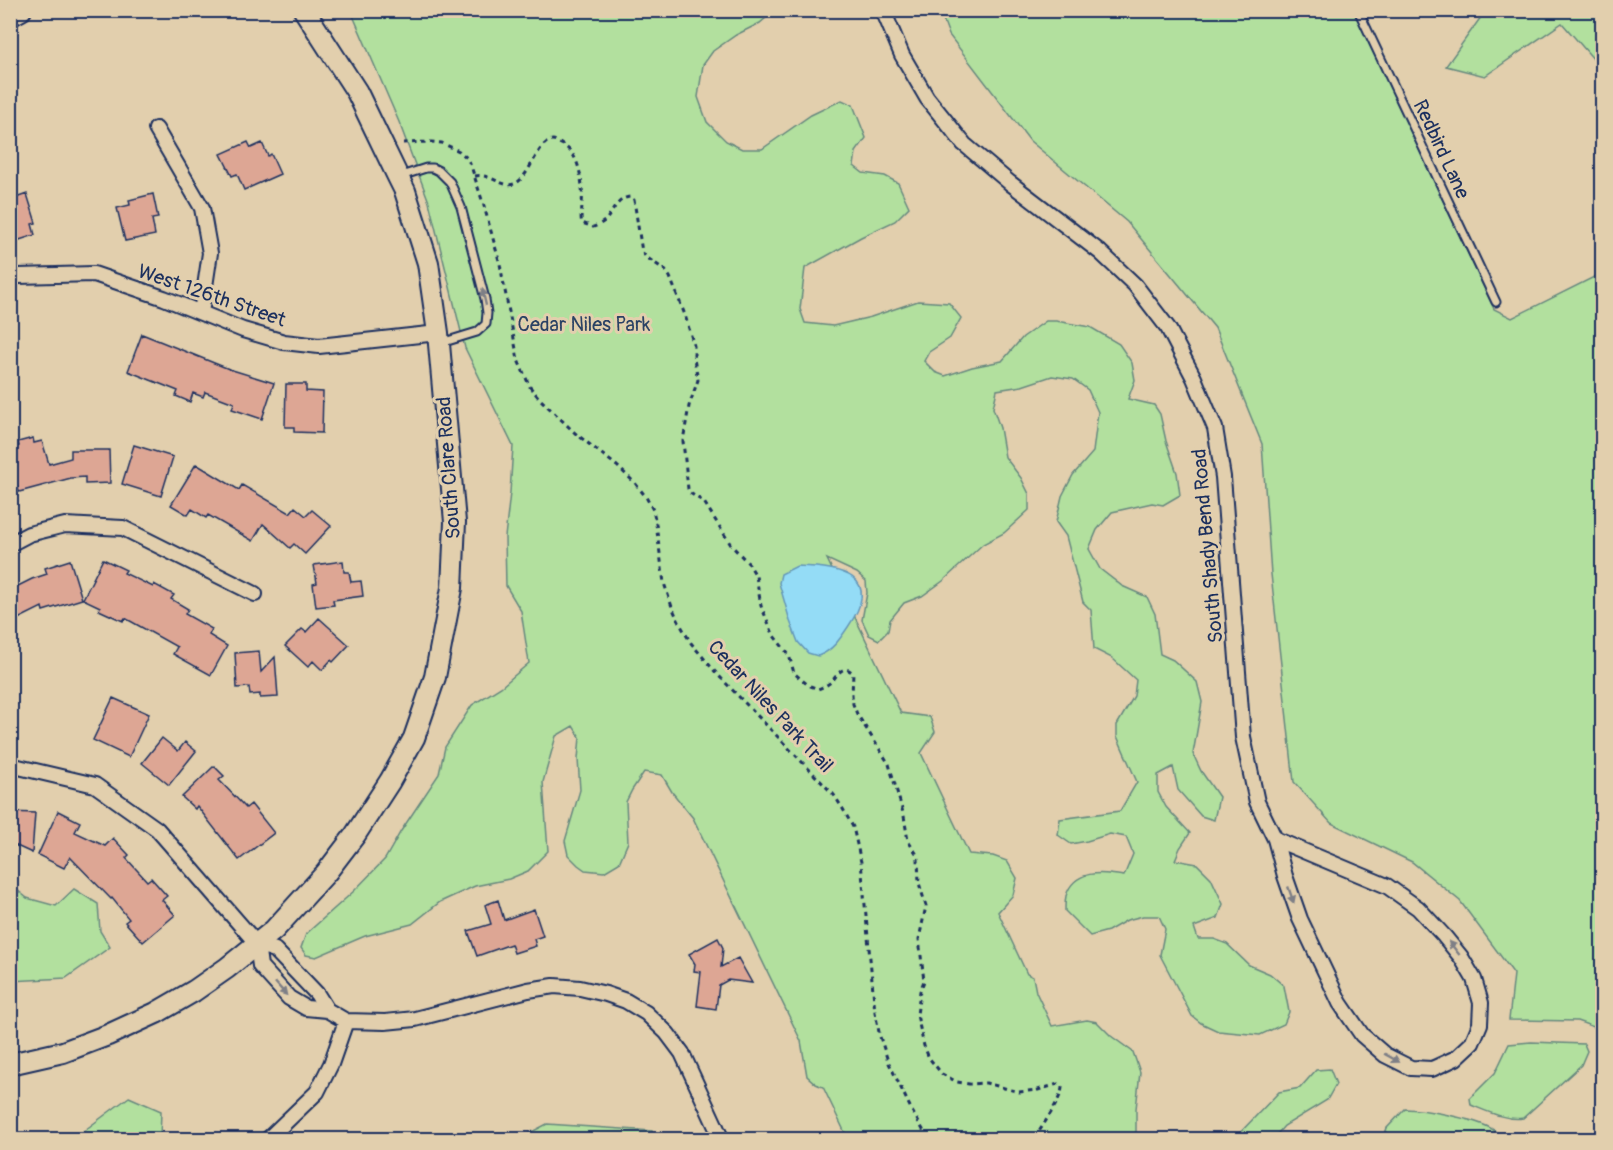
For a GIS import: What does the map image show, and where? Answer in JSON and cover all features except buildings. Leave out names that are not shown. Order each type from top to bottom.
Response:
[{"type":"street","points":[[10,16],[21,10]]},
{"type":"street","name":"South Clare Road","points":[[10,1064],[63,1052],[156,1013],[227,968],[274,930],[319,881],[355,835],[390,781],[414,738],[435,677],[452,588],[455,522],[438,338],[428,263],[405,191],[357,92],[304,10]]},
{"type":"street","name":"South Shady Bend Road","points":[[883,10],[902,55],[927,98],[964,144],[1010,183],[1100,252],[1135,285],[1168,328],[1194,378],[1215,428],[1223,477],[1243,737],[1257,802],[1275,839],[1300,919],[1340,1003],[1362,1035],[1385,1055],[1411,1068],[1432,1069],[1456,1058],[1472,1044],[1480,1024],[1481,1003],[1474,979],[1461,957],[1418,908],[1387,886],[1275,839]]},
{"type":"street","points":[[156,129],[202,208],[210,253],[201,313]]},
{"type":"street","name":"West 126th Street","points":[[10,279],[18,276],[94,274],[243,330],[284,342],[319,346],[438,338]]},
{"type":"street","points":[[10,544],[29,534],[65,525],[123,528],[255,594]]},
{"type":"street","points":[[10,765],[95,785],[148,823],[157,830],[257,944],[275,950],[317,994],[327,1010]]},
{"type":"street","points":[[257,944],[260,966],[289,998],[306,1008],[327,1010],[346,1021],[385,1022],[415,1019],[528,990],[554,986],[580,988],[626,1001],[646,1013],[667,1032],[682,1053],[722,1140]]},
{"type":"street","points":[[267,1140],[316,1092],[331,1064],[346,1021]]},
{"type":"lane","name":"Redbird Lane","points":[[1358,10],[1496,302]]},
{"type":"lane","points":[[398,177],[433,168],[440,171],[450,182],[461,207],[484,298],[487,313],[486,324],[477,332],[438,338]]},
{"type":"path","points":[[475,176],[488,176],[511,185],[518,182],[527,172],[543,145],[552,140],[569,148],[577,162],[582,189],[580,218],[582,224],[593,228],[606,220],[625,197],[634,200],[642,252],[665,270],[670,277],[694,346],[698,380],[688,406],[682,441],[688,489],[690,493],[704,502],[731,545],[749,564],[756,576],[761,606],[774,636],[789,655],[797,677],[818,689],[831,682],[845,669],[850,670],[853,674],[853,704],[889,764],[904,816],[908,841],[918,859],[919,883],[926,906],[919,939],[924,981],[920,990],[917,1015],[929,1058],[942,1074],[957,1082],[986,1083],[1019,1092],[1038,1090],[1054,1084],[1062,1087],[1059,1098],[1034,1140]]},
{"type":"path","name":"Cedar Niles Park Trail","points":[[403,143],[431,142],[451,147],[467,158],[475,176],[500,264],[518,360],[530,387],[575,433],[635,483],[646,497],[657,524],[664,583],[676,615],[691,642],[717,674],[834,795],[853,827],[861,862],[874,1012],[880,1037],[912,1111],[929,1140]]},
{"type":"green space","points":[[1486,10],[1602,11],[1602,69],[1562,23],[1485,76],[1446,66]]},
{"type":"green space","name":"Cedar Niles Park","points":[[351,11],[774,11],[760,23],[736,35],[713,51],[703,65],[698,97],[707,122],[726,141],[742,149],[762,149],[811,115],[842,100],[853,105],[866,138],[856,152],[854,166],[863,173],[885,176],[898,183],[909,207],[895,221],[805,268],[800,309],[805,323],[833,326],[871,317],[918,301],[949,303],[961,318],[950,338],[929,352],[924,361],[935,372],[945,376],[972,367],[1002,361],[1023,337],[1046,321],[1090,327],[1119,344],[1132,363],[1135,380],[1128,399],[1154,405],[1160,414],[1177,473],[1180,495],[1163,505],[1152,503],[1112,512],[1097,530],[1089,549],[1100,569],[1122,586],[1147,597],[1155,614],[1160,654],[1173,660],[1197,682],[1202,702],[1193,754],[1201,771],[1219,797],[1214,820],[1201,816],[1178,790],[1173,767],[1158,775],[1158,792],[1166,807],[1190,833],[1175,860],[1197,864],[1211,878],[1223,904],[1218,918],[1194,927],[1198,939],[1214,939],[1227,944],[1249,965],[1270,974],[1284,986],[1289,1012],[1284,1024],[1260,1035],[1218,1031],[1192,1016],[1160,955],[1165,929],[1159,916],[1143,916],[1127,920],[1108,931],[1090,936],[1065,911],[1066,896],[1075,881],[1098,873],[1124,876],[1133,854],[1126,837],[1110,834],[1071,844],[1058,835],[1060,819],[1120,811],[1137,782],[1117,736],[1117,725],[1134,696],[1136,680],[1112,658],[1094,649],[1091,610],[1083,602],[1066,536],[1056,522],[1062,496],[1073,475],[1093,452],[1098,412],[1088,390],[1073,379],[1052,376],[1022,386],[997,390],[993,408],[1000,428],[1005,457],[1021,478],[1029,494],[1029,510],[1004,533],[983,544],[943,581],[922,596],[904,603],[890,620],[888,631],[879,640],[869,635],[862,620],[867,593],[866,581],[857,573],[827,559],[901,713],[930,717],[935,732],[921,753],[969,854],[993,856],[1007,861],[1017,878],[1013,895],[998,912],[1027,974],[1033,977],[1036,992],[1052,1026],[1087,1020],[1097,1022],[1133,1052],[1140,1072],[1136,1139],[848,1139],[823,1087],[807,1076],[801,1041],[693,818],[672,792],[662,775],[644,772],[626,802],[628,842],[619,863],[604,872],[585,870],[568,855],[565,841],[580,790],[578,759],[580,737],[573,726],[556,736],[543,782],[548,851],[528,871],[509,879],[475,886],[440,902],[412,924],[365,936],[316,957],[306,955],[301,948],[306,934],[354,891],[385,859],[439,774],[445,747],[472,705],[501,687],[529,663],[521,611],[506,586],[505,537],[513,446],[465,348],[429,202],[399,122]]},
{"type":"green space","points":[[940,11],[1354,11],[1494,309],[1512,318],[1602,273],[1602,1030],[1577,1021],[1509,1020],[1514,974],[1460,901],[1412,862],[1331,823],[1294,782],[1271,574],[1262,444],[1215,328],[1127,222],[1030,141],[949,35]]},
{"type":"green space","points":[[11,885],[27,898],[56,906],[74,889],[98,904],[100,931],[110,947],[66,978],[11,981]]},
{"type":"green space","points":[[1531,1042],[1584,1044],[1587,1051],[1581,1065],[1523,1118],[1503,1117],[1471,1105],[1470,1098],[1495,1073],[1509,1044]]},
{"type":"green space","points":[[1330,1069],[1336,1084],[1327,1100],[1284,1126],[1273,1139],[1234,1139],[1279,1092],[1300,1088],[1316,1070]]},
{"type":"green space","points":[[129,1097],[161,1111],[160,1139],[73,1139]]},
{"type":"green space","points":[[1405,1109],[1462,1118],[1484,1125],[1493,1130],[1501,1139],[1383,1139],[1387,1128]]},
{"type":"green space","points":[[547,1124],[652,1131],[655,1139],[518,1139]]},
{"type":"water","points":[[797,566],[842,572],[852,577],[859,585],[861,596],[858,609],[848,627],[832,648],[818,656],[808,653],[798,642],[779,583],[781,574]]}]
